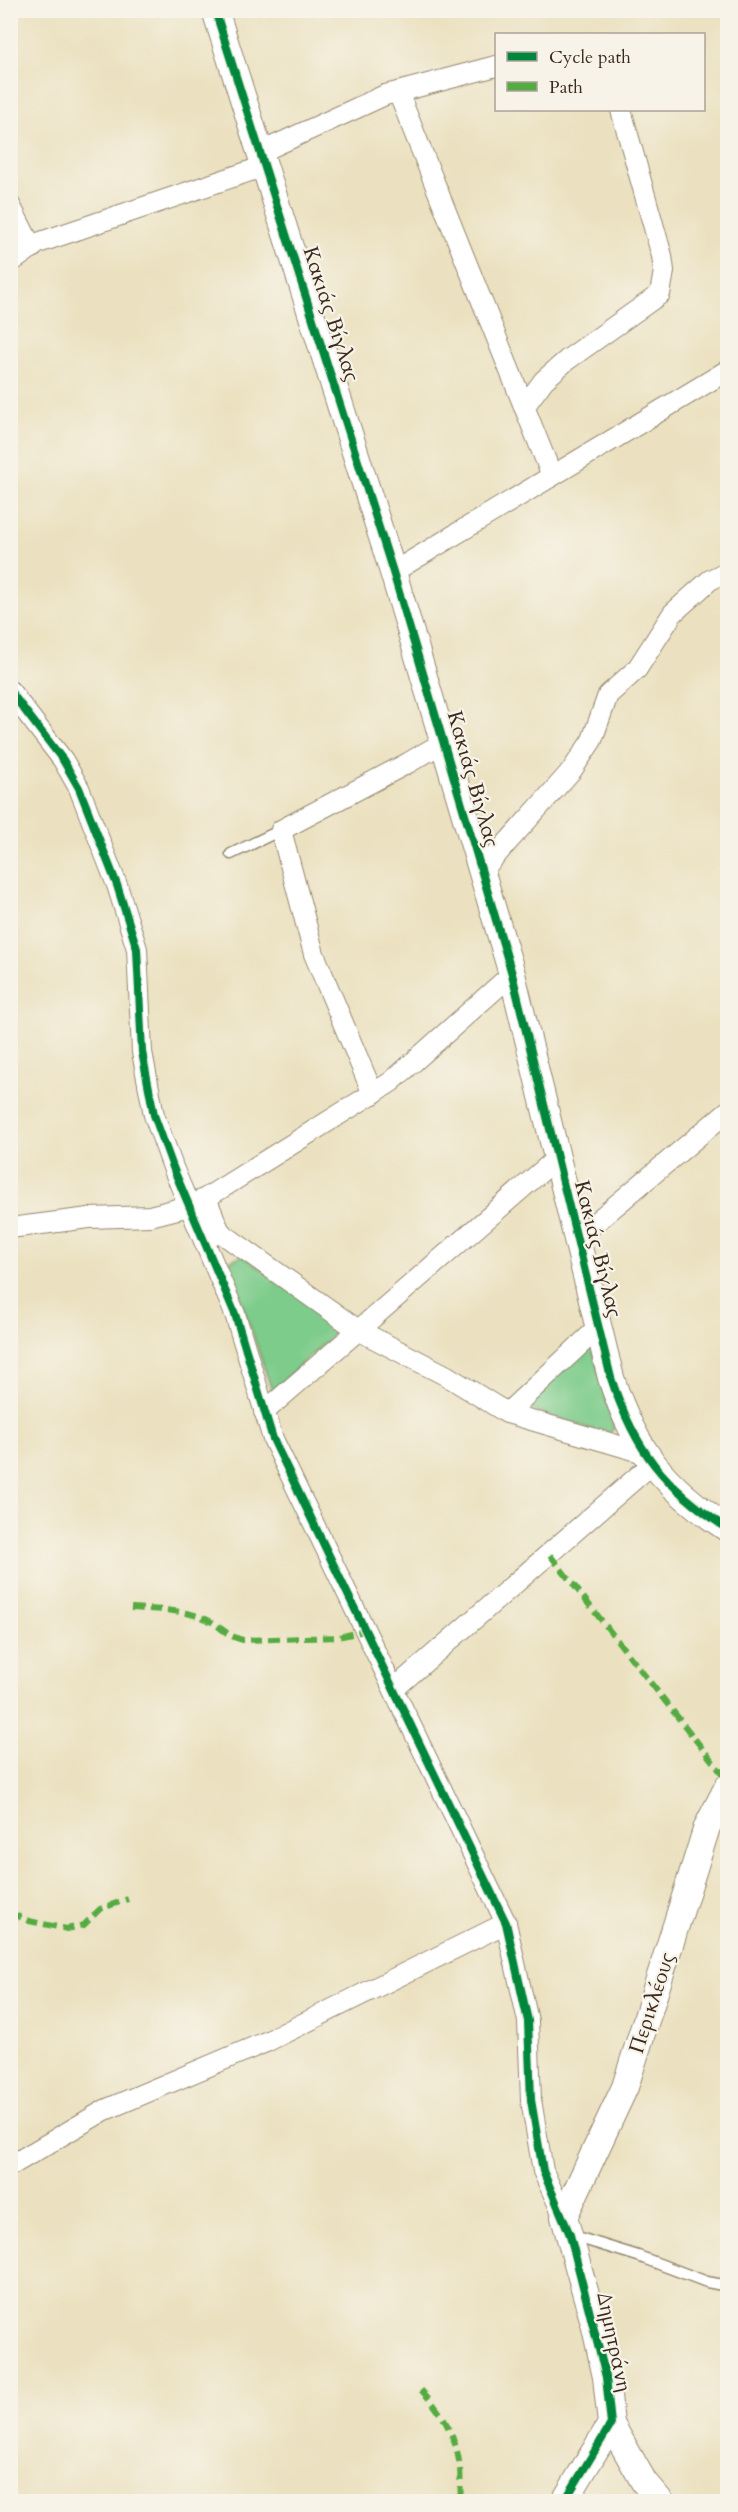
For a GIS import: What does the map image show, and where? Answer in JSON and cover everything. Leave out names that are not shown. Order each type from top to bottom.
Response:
[{"type":"street","name":"Κακιάς Βίγλας","points":[[215,10],[393,572],[512,974],[619,1402],[648,1459],[708,1516],[728,1529]]},
{"type":"street","points":[[10,263],[38,243],[263,159],[385,95],[495,66]]},
{"type":"street","points":[[398,92],[552,476]]},
{"type":"street","points":[[524,407],[544,380],[567,360],[660,294],[664,272],[662,256],[621,111]]},
{"type":"street","points":[[10,205],[32,248]]},
{"type":"street","points":[[393,572],[728,370]]},
{"type":"street","points":[[481,872],[572,770],[592,740],[608,695],[637,669],[673,613],[710,580],[728,571]]},
{"type":"street","points":[[10,691],[63,760],[79,788],[117,885],[137,949],[142,1052],[154,1115],[212,1235],[264,1412],[285,1467],[506,1923],[528,2021],[531,2100],[543,2171],[567,2226]]},
{"type":"street","points":[[373,1094],[314,954],[281,830],[444,742]]},
{"type":"street","points":[[10,1228],[89,1218],[150,1216],[198,1202],[373,1094],[405,1070],[512,974]]},
{"type":"street","points":[[578,1238],[728,1111]]},
{"type":"street","points":[[264,1412],[557,1158]]},
{"type":"street","points":[[212,1235],[358,1330],[447,1376],[507,1413],[648,1459],[393,1689]]},
{"type":"street","points":[[507,1413],[599,1327]]},
{"type":"street","name":"Περικλέους","points":[[567,2226],[625,2087],[707,1827],[726,1790]]},
{"type":"street","points":[[10,2166],[105,2109],[268,2041],[506,1923]]},
{"type":"street","name":"Δημητράνη","points":[[564,2502],[611,2424],[606,2377],[567,2226]]},
{"type":"street","points":[[611,2424],[644,2482],[661,2502]]},
{"type":"lane","points":[[231,854],[281,830]]},
{"type":"lane","points":[[567,2226],[706,2282],[728,2286]]},
{"type":"green space","points":[[242,1255],[342,1327],[272,1391],[228,1262]]},
{"type":"green space","points":[[591,1344],[614,1428],[608,1435],[523,1407]]},
{"type":"marked path","points":[[550,1555],[728,1781]]},
{"type":"marked path","points":[[131,1608],[192,1614],[210,1621],[230,1635],[243,1640],[338,1637],[365,1631]]},
{"type":"marked path","points":[[10,1913],[29,1921],[67,1929],[84,1925],[100,1909],[128,1899]]},
{"type":"marked path","points":[[421,2390],[448,2426],[456,2446],[460,2469],[461,2502]]},
{"type":"cycle path","points":[[215,10],[393,572],[512,974],[611,1378],[630,1426],[654,1465],[686,1498],[728,1529]]},
{"type":"cycle path","points":[[10,691],[63,760],[79,788],[117,885],[137,949],[142,1052],[154,1115],[174,1170],[235,1314],[273,1439],[506,1923],[528,2021],[531,2100],[543,2171],[570,2235],[606,2377],[611,2424],[564,2502]]}]
